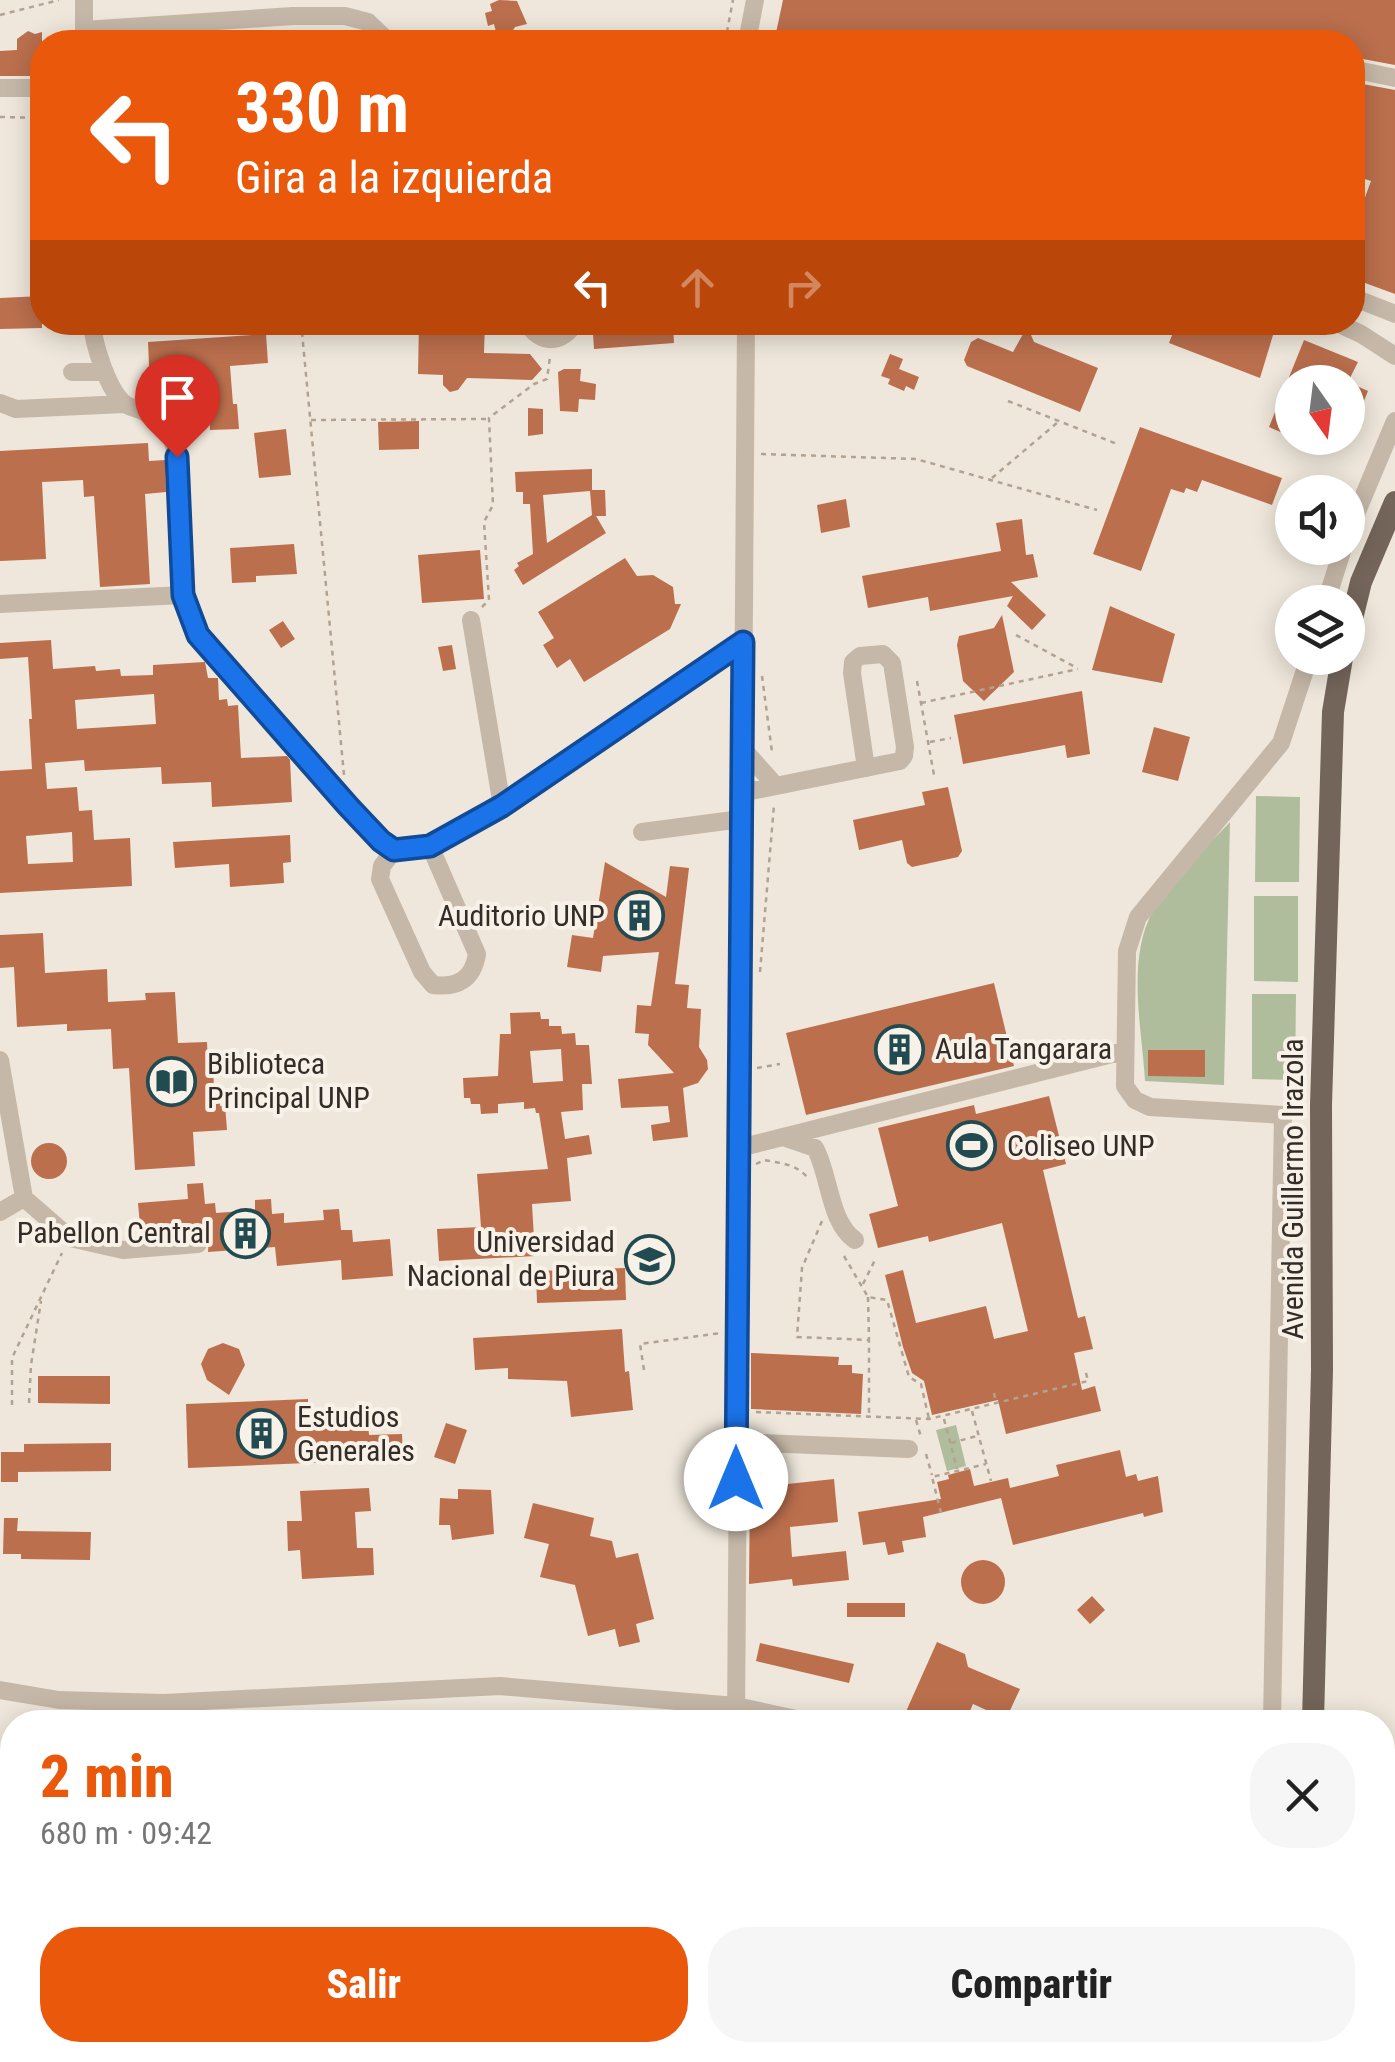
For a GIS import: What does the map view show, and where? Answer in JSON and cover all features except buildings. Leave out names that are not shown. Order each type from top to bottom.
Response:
[{"type":"main road","points":[[1360,585],[1395,502]]},
{"type":"main road","name":"Avenida Guillermo Irazola","points":[[1314,1710],[1322,1370],[1321,1105],[1332,712],[1339,675]]},
{"type":"lane","points":[[84,0],[84,30]]},
{"type":"lane","points":[[750,30],[755,0]]},
{"type":"lane","points":[[129,30],[292,8],[368,22],[376,30]]},
{"type":"lane","points":[[1365,72],[1395,78]]},
{"type":"lane","points":[[0,88],[30,88]]},
{"type":"lane","points":[[1365,302],[1395,314]]},
{"type":"lane","points":[[92,335],[105,372],[124,404]]},
{"type":"lane","points":[[535,335],[550,340],[567,335]]},
{"type":"lane","points":[[736,1710],[746,335]]},
{"type":"lane","points":[[1364,335],[1395,356]]},
{"type":"lane","points":[[72,372],[105,372]]},
{"type":"lane","points":[[0,404],[16,408],[124,404],[158,418],[173,436],[177,457],[183,595],[198,635],[348,806],[394,850],[430,846],[502,806],[743,642]]},
{"type":"lane","points":[[1365,492],[1395,421]]},
{"type":"lane","points":[[0,604],[183,595]]},
{"type":"lane","points":[[471,620],[502,806]]},
{"type":"lane","points":[[741,793],[900,762],[905,747],[892,664],[883,654],[860,656],[853,662],[866,768]]},
{"type":"lane","points":[[1272,1710],[1283,1115],[1150,1107],[1135,1100],[1125,1086],[1127,951],[1138,918],[1281,743],[1303,675]]},
{"type":"lane","points":[[742,748],[776,786]]},
{"type":"lane","points":[[642,832],[741,819]]},
{"type":"lane","points":[[394,850],[382,866],[380,879],[422,972],[433,986],[448,987],[464,981],[475,969],[477,954],[430,846]]},
{"type":"lane","points":[[738,1148],[1124,1051]]},
{"type":"lane","points":[[0,1060],[24,1198],[70,1238],[124,1250],[198,1244]]},
{"type":"lane","points":[[780,1138],[815,1148],[849,1246]]},
{"type":"lane","points":[[0,1212],[24,1198]]},
{"type":"lane","points":[[736,1442],[909,1449]]},
{"type":"lane","points":[[0,1690],[59,1700],[164,1703],[500,1686],[702,1710]]},
{"type":"path","points":[[0,14],[59,0]]},
{"type":"path","points":[[728,30],[733,0]]},
{"type":"path","points":[[0,117],[30,118]]},
{"type":"path","points":[[302,335],[348,806]]},
{"type":"path","points":[[310,420],[489,418],[534,384],[547,379],[550,340]]},
{"type":"path","points":[[1008,401],[1117,444]]},
{"type":"path","points":[[471,620],[489,600],[484,522],[493,505],[489,418]]},
{"type":"path","points":[[990,480],[1059,421]]},
{"type":"path","points":[[746,454],[916,459],[1097,510]]},
{"type":"path","points":[[921,703],[1078,668],[1016,635]]},
{"type":"path","points":[[760,661],[772,750]]},
{"type":"path","points":[[917,681],[934,774]]},
{"type":"path","points":[[905,747],[951,738]]},
{"type":"path","points":[[760,975],[776,786]]},
{"type":"path","points":[[752,1069],[780,1064]]},
{"type":"path","points":[[754,1166],[764,1160],[799,1168],[810,1186]]},
{"type":"path","points":[[822,1220],[802,1268],[797,1338],[869,1340]]},
{"type":"path","points":[[12,1405],[12,1358],[70,1238]]},
{"type":"path","points":[[849,1246],[868,1297],[869,1416]]},
{"type":"path","points":[[863,1286],[876,1258]]},
{"type":"path","points":[[29,1403],[42,1295]]},
{"type":"path","points":[[868,1297],[887,1300],[909,1377],[921,1384],[929,1419]]},
{"type":"path","points":[[644,1370],[640,1344],[737,1331]]},
{"type":"path","points":[[742,1411],[929,1419],[1088,1381],[1086,1370]]},
{"type":"path","points":[[994,1394],[996,1403]]},
{"type":"path","points":[[972,1409],[990,1481]]},
{"type":"path","points":[[943,1416],[957,1470]]},
{"type":"path","points":[[950,1443],[978,1436]]},
{"type":"path","points":[[941,1513],[932,1477],[986,1464]]},
{"type":"green space","points":[[1256,796],[1300,797],[1299,882],[1255,882]]},
{"type":"green space","points":[[1230,822],[1224,1085],[1145,1081],[1138,972],[1145,930],[1169,887]]},
{"type":"green space","points":[[1254,896],[1298,896],[1298,982],[1254,981]]},
{"type":"green space","points":[[1252,994],[1296,994],[1295,1080],[1252,1079]]},
{"type":"green space","points":[[956,1425],[966,1466],[947,1471],[936,1430]]},
{"type":"place","name":"Auditorio UNP","points":[[640,916]]},
{"type":"place","name":"Aula Tangarara","points":[[900,1049]]},
{"type":"place","name":"Biblioteca Principal UNP","points":[[172,1081]]},
{"type":"place","name":"Coliseo UNP","points":[[972,1146]]},
{"type":"place","name":"Pabellon Central","points":[[246,1233]]},
{"type":"place","name":"Universidad Nacional de Piura","points":[[650,1259]]},
{"type":"place","name":"Estudios Generales","points":[[262,1434]]},
{"type":"route","points":[[177,457],[183,595],[198,635],[348,806],[394,850],[430,846],[502,806],[743,642],[736,1479]]}]
